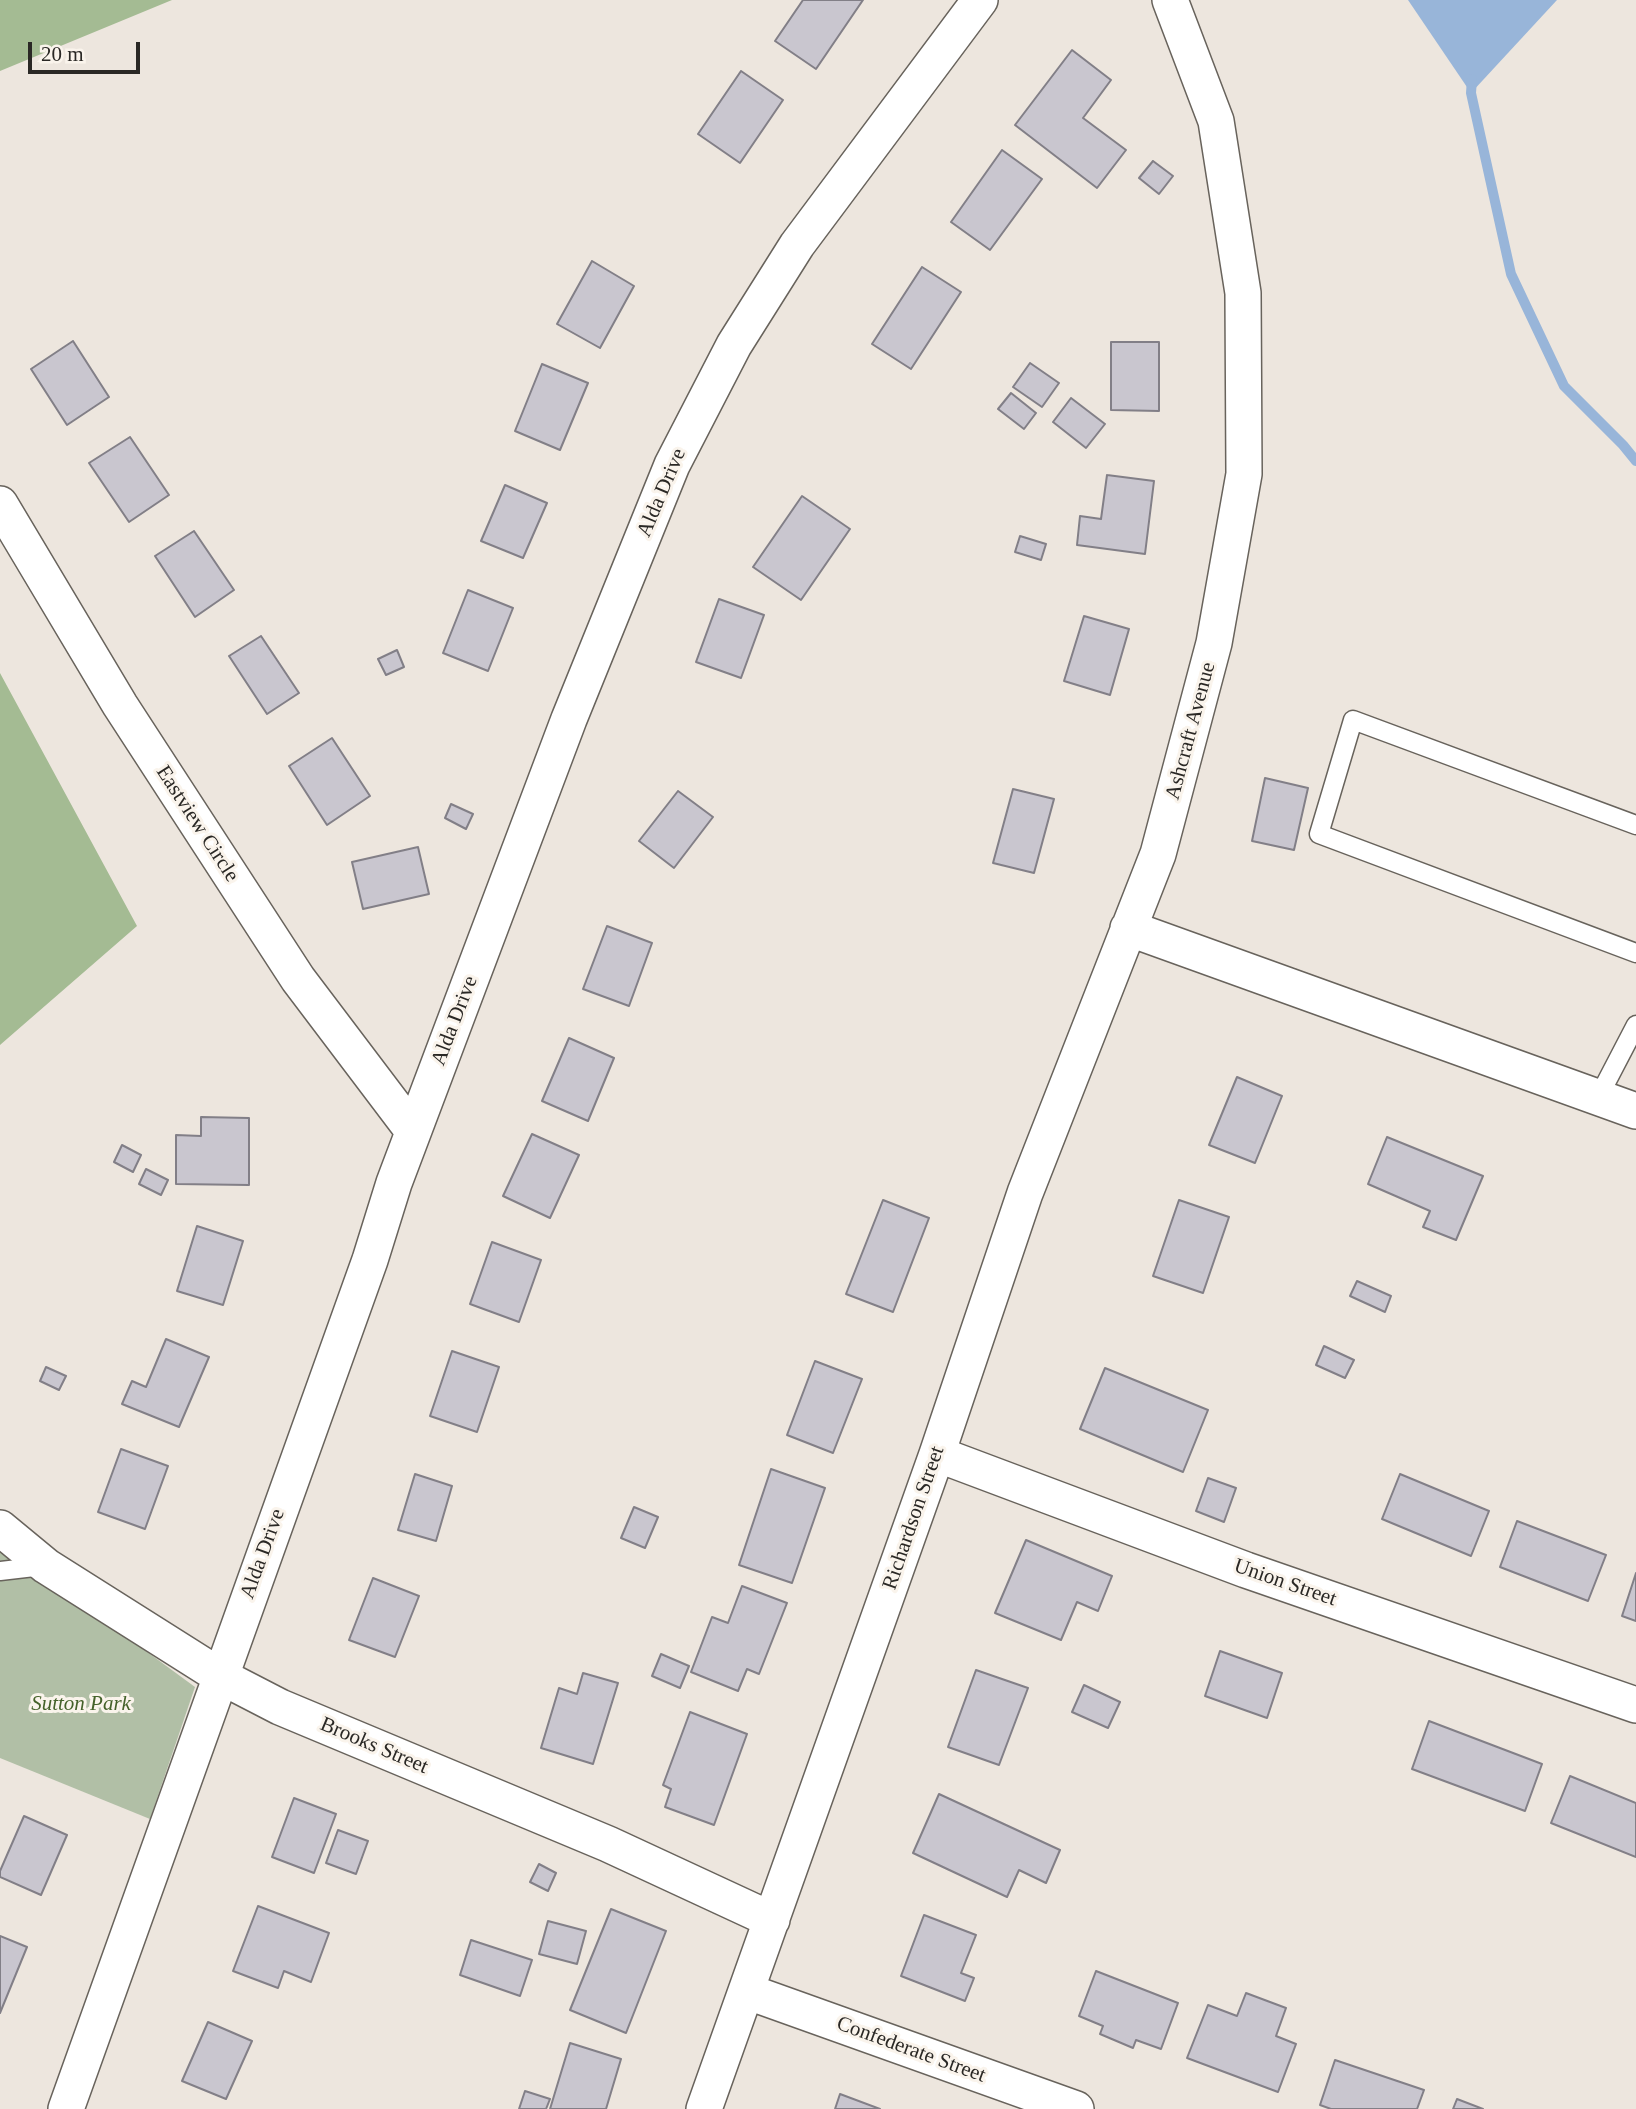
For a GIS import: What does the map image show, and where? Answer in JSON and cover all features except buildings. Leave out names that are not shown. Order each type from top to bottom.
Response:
[{"type":"street","name":"Alda Drive","points":[[66,2109],[370,1260],[413,1131],[569,719],[671,466],[734,345],[797,245],[980,0]]},
{"type":"street","name":"Ashcraft Avenue","points":[[1128,928],[1158,854],[1214,643],[1244,474],[1243,293],[1216,121],[1170,0]]},
{"type":"street","name":"Eastview Circle","points":[[0,504],[120,705],[298,979],[413,1131]]},
{"type":"street","points":[[1128,928],[1636,1111]]},
{"type":"street","name":"Richardson Street","points":[[704,2109],[937,1454],[1025,1193],[1128,928]]},
{"type":"street","name":"Union Street","points":[[937,1454],[1246,1570],[1636,1705]]},
{"type":"street","name":"Brooks Street","points":[[0,1528],[46,1566],[219,1676],[280,1707],[608,1844],[772,1920]]},
{"type":"street","name":"Confederate Street","points":[[746,1991],[1076,2109]]},
{"type":"lane","points":[[1636,825],[1353,720],[1319,834],[1636,953]]},
{"type":"lane","points":[[1598,1098],[1636,1025]]},
{"type":"lane","points":[[0,1571],[46,1566]]},
{"type":"green space","points":[[0,0],[172,0],[0,71]]},
{"type":"green space","points":[[0,673],[137,926],[0,1045]]},
{"type":"green space","name":"Sutton Park","points":[[0,1544],[195,1687],[150,1819],[0,1758]]},
{"type":"water","points":[[1408,0],[1557,0],[1471,93]]},
{"type":"waterway","points":[[1472,79],[1471,93],[1511,274],[1564,386],[1636,461]]}]
